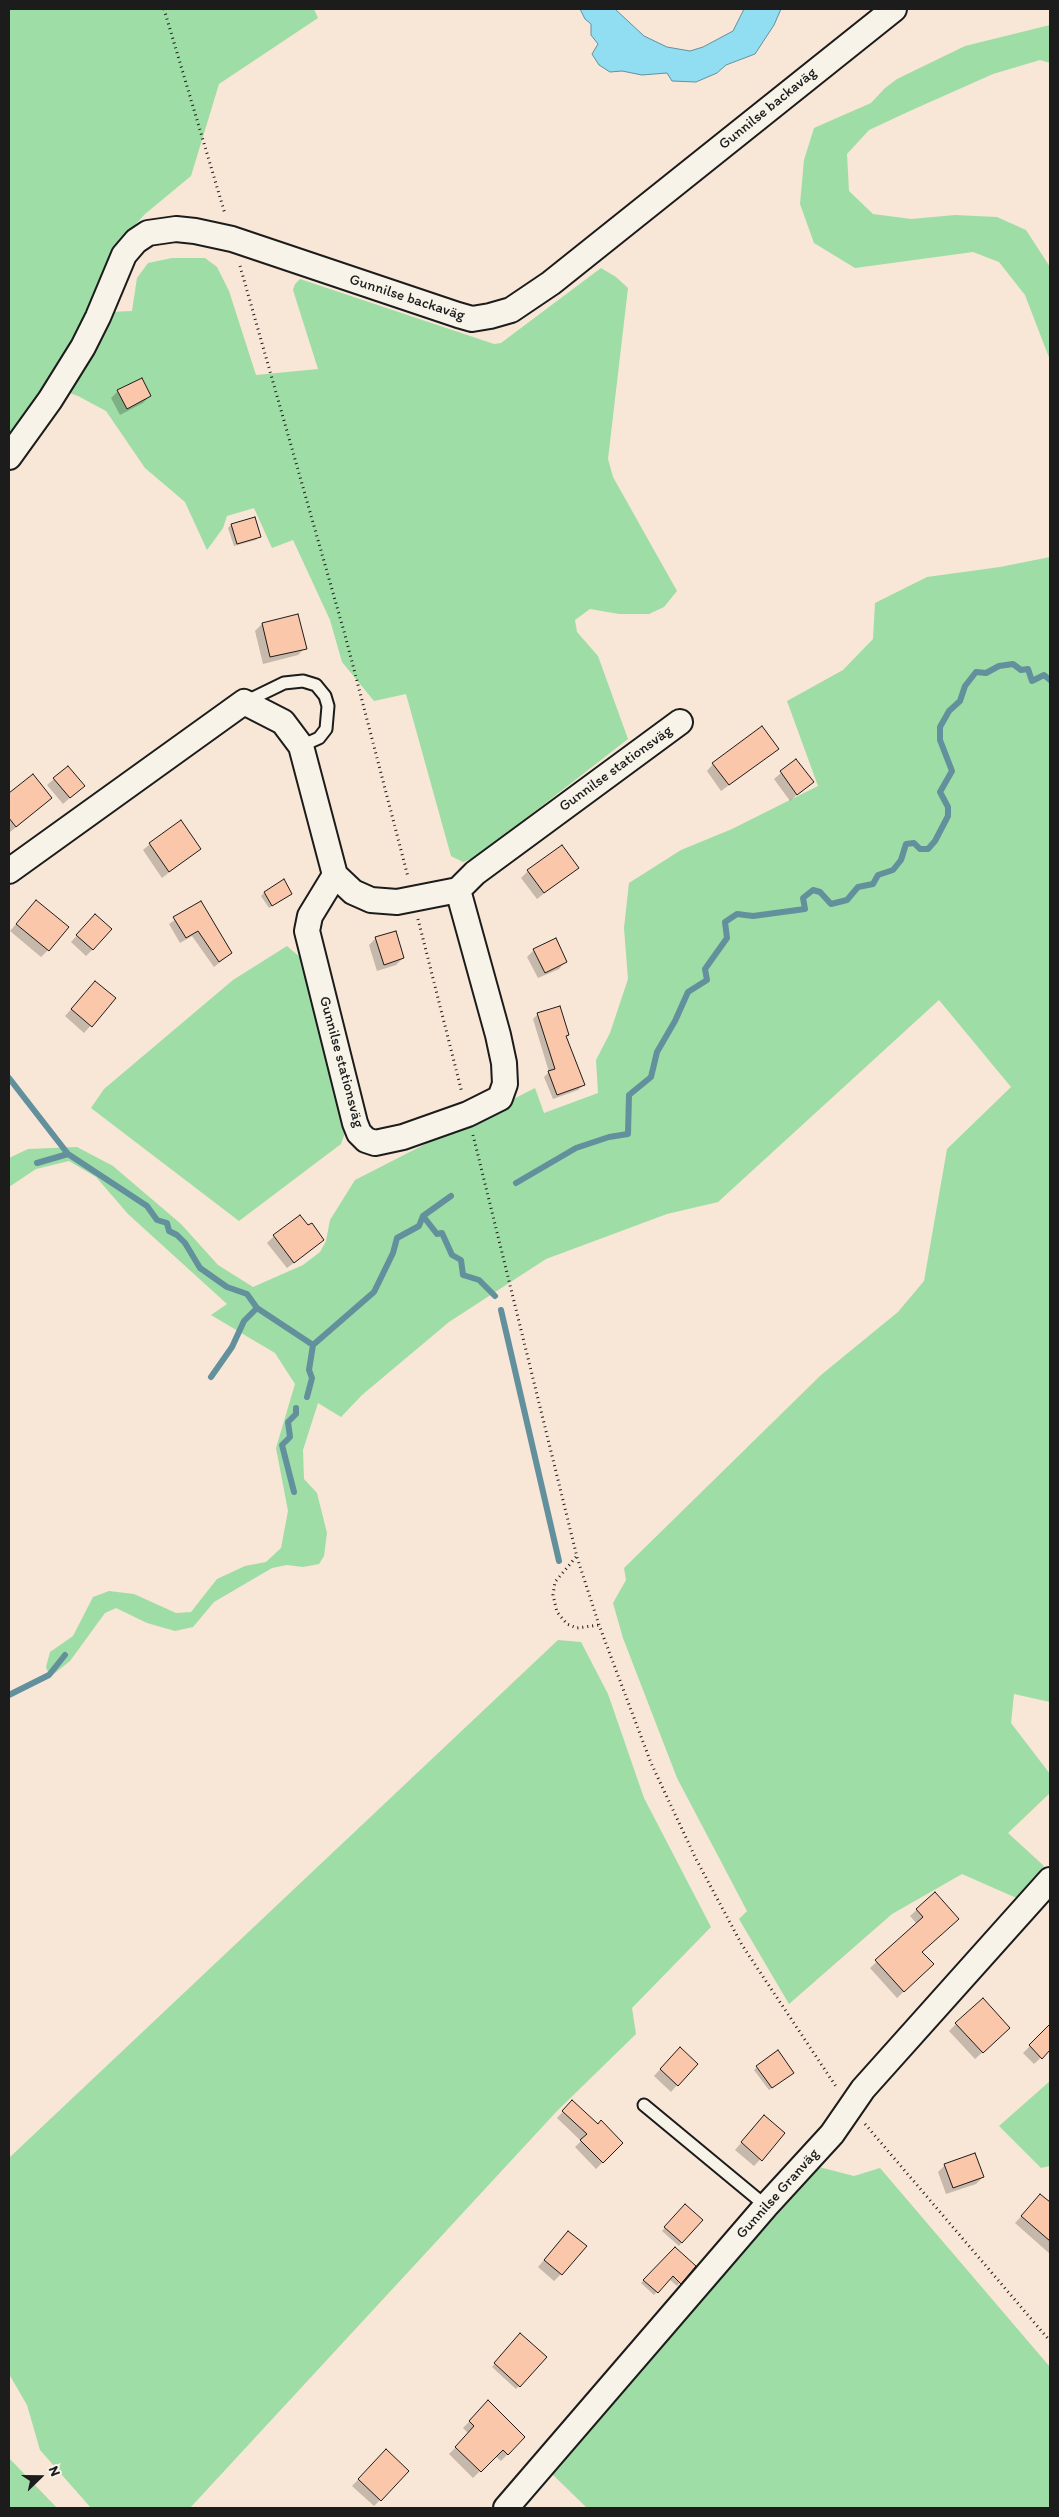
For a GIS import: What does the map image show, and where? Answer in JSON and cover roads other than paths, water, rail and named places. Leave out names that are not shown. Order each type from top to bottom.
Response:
[{"type":"street","name":"Gunnilse backaväg","points":[[9,457],[50,400],[83,347],[124,255],[136,241],[148,233],[176,229],[232,239],[472,319],[511,310],[551,283],[894,9]]},
{"type":"street","points":[[9,871],[244,702],[283,722],[301,746],[335,875],[353,892],[370,900],[397,902],[458,890]]},
{"type":"street","name":"Gunnilse stationsväg","points":[[335,875],[310,916],[307,931],[359,1133],[366,1140],[375,1143],[403,1137],[468,1114],[500,1098],[505,1084],[504,1063],[498,1035],[458,890],[475,873],[680,722]]},
{"type":"street","name":"Gunnilse Granväg","points":[[506,2508],[766,2206],[832,2134],[852,2109],[863,2089],[1050,1880]]},
{"type":"lane","points":[[244,702],[294,680],[316,685],[325,696],[328,706],[326,729],[319,738],[301,746]]},
{"type":"lane","points":[[644,2105],[766,2206]]},
{"type":"water","points":[[580,9],[615,9],[644,36],[667,47],[690,51],[703,47],[733,31],[744,9],[781,9],[774,25],[755,54],[726,65],[717,73],[696,82],[672,81],[667,73],[642,75],[622,71],[610,72],[599,65],[592,54],[598,44],[591,35],[591,24],[585,19]]},
{"type":"waterway","points":[[516,1183],[576,1148],[609,1137],[628,1134],[629,1095],[651,1077],[657,1052],[675,1021],[688,992],[707,980],[705,969],[727,938],[725,922],[737,914],[753,916],[805,909],[803,898],[813,890],[820,892],[831,904],[847,900],[858,887],[873,884],[878,875],[893,870],[901,860],[906,844],[914,843],[920,849],[928,849],[935,841],[948,816],[948,807],[940,792],[952,771],[940,740],[940,727],[949,711],[960,701],[965,686],[976,672],[986,673],[999,666],[1013,664],[1021,670],[1028,669],[1032,681],[1044,675],[1050,680]]},
{"type":"waterway","points":[[9,1078],[68,1154],[147,1206],[157,1220],[167,1223],[169,1231],[177,1235],[185,1243],[200,1268],[227,1287],[247,1294],[257,1308],[313,1345]]},
{"type":"waterway","points":[[37,1163],[68,1154]]},
{"type":"waterway","points":[[307,1397],[312,1378],[309,1370],[313,1345],[374,1292],[393,1253],[397,1238],[419,1226],[423,1216],[451,1196]]},
{"type":"waterway","points":[[423,1216],[437,1234],[442,1233],[452,1255],[461,1260],[463,1275],[479,1280],[495,1296]]},
{"type":"waterway","points":[[211,1377],[232,1347],[244,1321],[257,1308]]},
{"type":"waterway","points":[[501,1310],[559,1561]]},
{"type":"waterway","points":[[294,1492],[282,1445],[290,1437],[288,1422],[296,1414],[296,1408]]},
{"type":"waterway","points":[[9,1695],[49,1675],[65,1655]]}]
